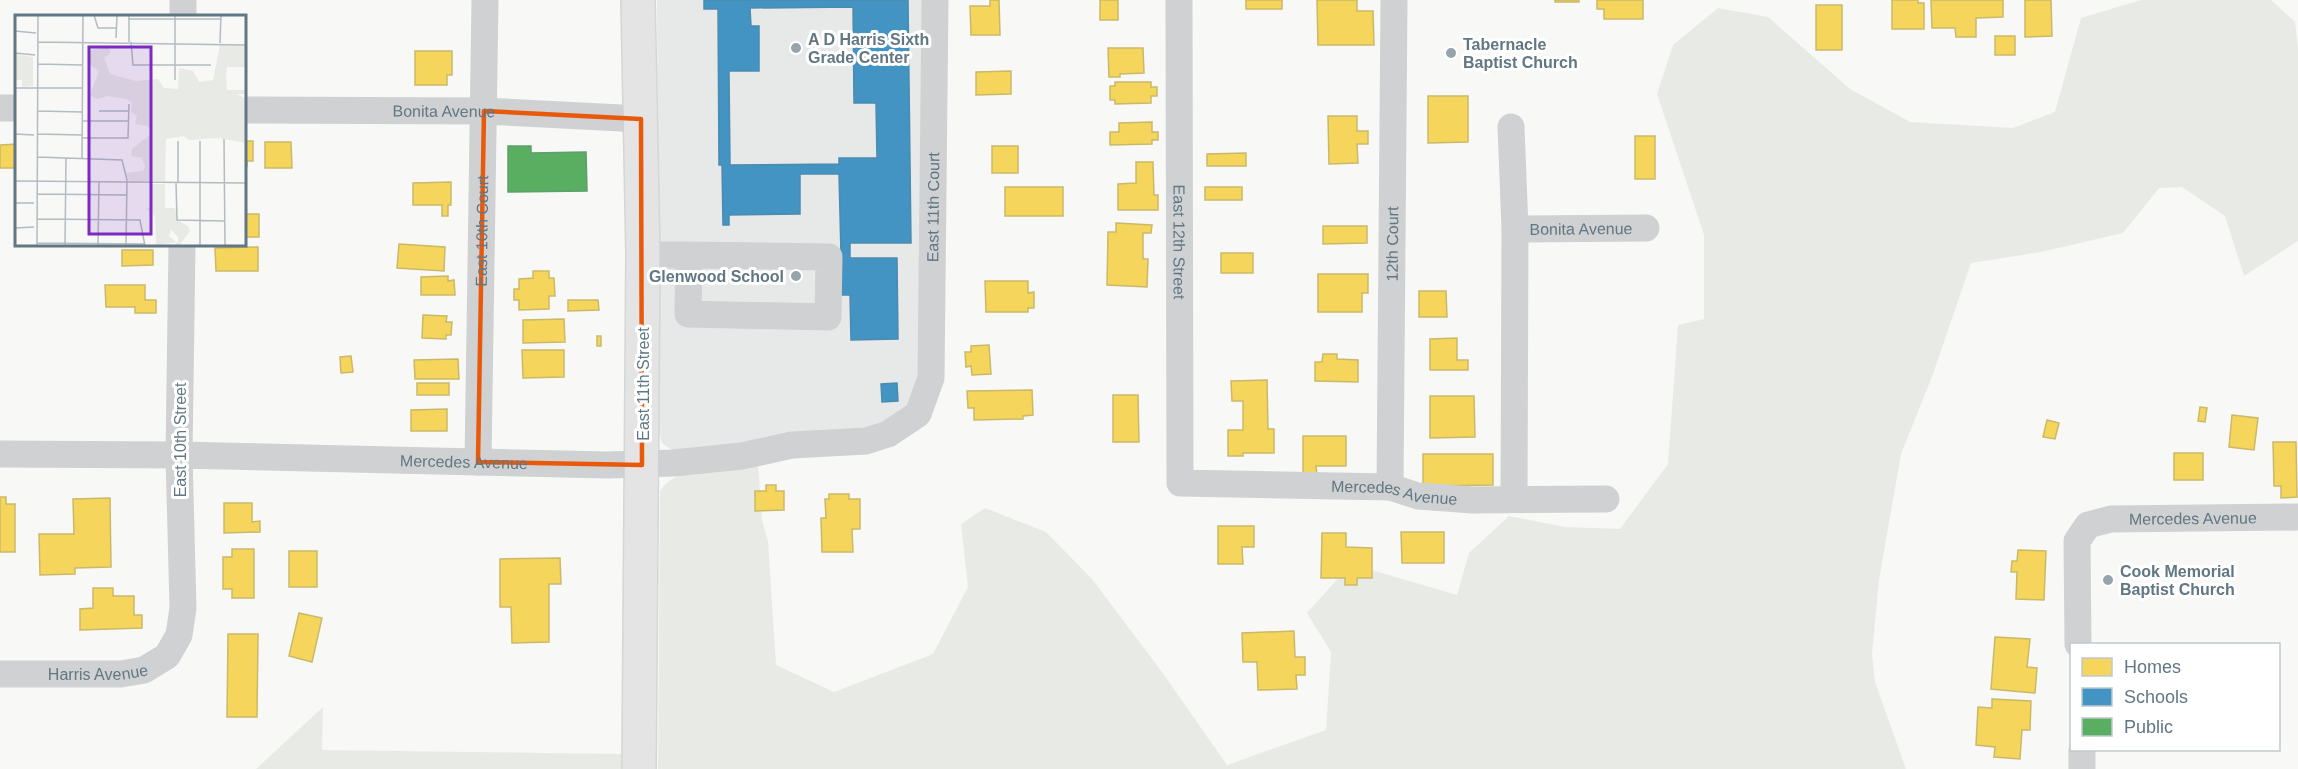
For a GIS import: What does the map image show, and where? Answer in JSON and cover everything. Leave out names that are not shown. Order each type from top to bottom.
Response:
[{"type":"main road","name":"East 11th Street","points":[[638,0],[643,255],[639,769]]},
{"type":"street","name":"East 10th Court","points":[[478,462],[485,0]]},
{"type":"street","name":"East 11th Court","points":[[918,414],[932,378],[935,0]]},
{"type":"street","name":"East 12th Street","points":[[1179,0],[1180,483]]},
{"type":"street","name":"12th Court","points":[[1390,487],[1394,0]]},
{"type":"street","name":"Bonita Avenue","points":[[246,110],[484,111],[641,119]]},
{"type":"street","points":[[1511,127],[1515,229],[1514,499]]},
{"type":"street","name":"Bonita Avenue","points":[[1515,229],[1646,228]]},
{"type":"street","name":"East 10th Street","points":[[178,635],[183,608],[179,455],[182,246]]},
{"type":"street","points":[[643,255],[689,255],[828,257],[828,316],[688,314],[689,255]]},
{"type":"street","name":"Mercedes Avenue","points":[[0,454],[673,464],[742,456],[792,445],[866,441],[888,434],[918,414]]},
{"type":"street","name":"Mercedes Avenue","points":[[1180,483],[1390,487],[1418,496],[1473,500],[1606,499]]},
{"type":"street","name":"Mercedes Avenue","points":[[2078,643],[2077,541],[2088,525],[2111,519],[2298,517]]},
{"type":"street","name":"Harris Avenue","points":[[0,674],[121,674],[144,670],[167,656],[178,635]]},
{"type":"street","points":[[2082,751],[2082,769]]},
{"type":"highlighted area","points":[[484,111],[641,119],[642,465],[478,462]]},
{"type":"shaded area","points":[[657,0],[927,0],[919,396],[888,428],[674,452],[662,443],[659,433]]},
{"type":"shaded area","points":[[2141,0],[2271,0],[2295,22],[2298,49],[2298,241],[2244,276],[2225,216],[2182,187],[2159,188],[2123,233],[2041,252],[1971,263],[1933,374],[1901,454],[1879,580],[1872,654],[1875,682],[1906,769],[658,769],[660,492],[667,483],[689,472],[758,462],[762,520],[768,541],[776,665],[834,692],[933,654],[968,587],[961,524],[985,508],[1046,532],[1092,579],[1162,672],[1227,765],[1326,730],[1331,652],[1307,613],[1351,564],[1457,595],[1469,553],[1509,516],[1565,527],[1620,529],[1668,464],[1678,325],[1704,319],[1704,235],[1657,94],[1673,45],[1718,8],[1768,17],[1850,89],[1910,122],[2013,128],[2055,112],[2081,18]]},
{"type":"shaded area","points":[[323,707],[322,750],[622,754],[622,769],[256,769]]},
{"type":"building: Homes","points":[[990,0],[999,0],[1000,35],[971,35],[970,6],[990,6]]},
{"type":"building: Homes","points":[[1100,0],[1118,0],[1118,20],[1100,20]]},
{"type":"building: Homes","points":[[1246,0],[1282,0],[1282,9],[1246,9]]},
{"type":"building: Homes","points":[[1317,0],[1357,0],[1357,11],[1373,11],[1374,45],[1318,45]]},
{"type":"building: Homes","points":[[1555,0],[1579,0],[1579,2],[1555,2]]},
{"type":"building: Homes","points":[[1597,0],[1643,0],[1643,19],[1604,19],[1604,9],[1597,9]]},
{"type":"building: Homes","points":[[1892,0],[1918,0],[1918,3],[1924,3],[1924,29],[1892,29]]},
{"type":"building: Homes","points":[[1931,0],[2003,0],[2003,17],[1976,18],[1976,37],[1956,37],[1955,28],[1932,28]]},
{"type":"building: Homes","points":[[2025,0],[2051,0],[2052,36],[2025,37]]},
{"type":"building: Homes","points":[[1816,5],[1842,5],[1842,50],[1816,50]]},
{"type":"building: Homes","points":[[1995,36],[2015,36],[2015,55],[1995,55]]},
{"type":"building: Homes","points":[[1108,48],[1143,48],[1144,73],[1109,77]]},
{"type":"building: Homes","points":[[415,51],[452,51],[452,75],[447,75],[447,85],[415,85]]},
{"type":"building: Homes","points":[[1011,71],[1011,94],[976,95],[976,72]]},
{"type":"building: Homes","points":[[1115,82],[1151,82],[1151,87],[1157,87],[1157,96],[1151,96],[1151,103],[1115,104],[1115,100],[1110,100],[1110,86],[1115,86]]},
{"type":"building: Homes","points":[[1428,96],[1468,96],[1468,142],[1428,143]]},
{"type":"building: Homes","points":[[1328,116],[1357,116],[1357,131],[1368,131],[1368,144],[1357,144],[1358,163],[1329,164]]},
{"type":"building: Homes","points":[[1152,122],[1152,132],[1158,132],[1158,140],[1152,140],[1152,144],[1110,145],[1110,132],[1119,132],[1119,123]]},
{"type":"building: Homes","points":[[1635,136],[1655,136],[1655,179],[1635,179]]},
{"type":"building: Homes","points":[[246,141],[253,141],[253,161],[247,161],[247,166]]},
{"type":"building: Homes","points":[[265,142],[291,142],[292,168],[265,168]]},
{"type":"building: Homes","points":[[15,144],[15,168],[0,168],[0,145]]},
{"type":"building: Homes","points":[[992,146],[1018,146],[1018,173],[992,173]]},
{"type":"building: Homes","points":[[1246,153],[1246,166],[1207,166],[1207,154]]},
{"type":"building: Homes","points":[[1136,162],[1153,162],[1154,195],[1158,195],[1158,210],[1118,210],[1118,184],[1136,183]]},
{"type":"building: Homes","points":[[451,182],[451,205],[448,205],[448,216],[442,216],[442,205],[413,205],[413,183]]},
{"type":"building: Homes","points":[[1005,187],[1063,187],[1063,216],[1005,216]]},
{"type":"building: Homes","points":[[1205,187],[1242,187],[1242,200],[1205,200]]},
{"type":"building: Homes","points":[[246,214],[259,214],[259,237],[246,237]]},
{"type":"building: Homes","points":[[1116,223],[1152,225],[1151,233],[1143,233],[1143,259],[1148,259],[1147,287],[1107,285],[1108,232],[1116,232]]},
{"type":"building: Homes","points":[[1323,226],[1367,226],[1367,243],[1323,244]]},
{"type":"building: Homes","points":[[399,244],[445,247],[444,271],[397,268]]},
{"type":"building: Homes","points":[[258,247],[258,271],[216,271],[215,248]]},
{"type":"building: Homes","points":[[122,250],[153,250],[153,265],[122,266]]},
{"type":"building: Homes","points":[[1221,253],[1253,253],[1253,273],[1221,273]]},
{"type":"building: Homes","points":[[533,271],[549,271],[549,278],[554,278],[555,296],[549,296],[549,309],[519,310],[519,300],[514,300],[514,289],[519,289],[519,279],[533,278]]},
{"type":"building: Homes","points":[[1318,274],[1368,274],[1368,293],[1362,293],[1362,312],[1318,312]]},
{"type":"building: Homes","points":[[448,276],[448,281],[454,280],[455,295],[421,295],[421,277]]},
{"type":"building: Homes","points":[[985,281],[1028,281],[1028,293],[1034,292],[1034,308],[1028,308],[1028,312],[986,312]]},
{"type":"building: Homes","points":[[105,285],[145,285],[145,300],[156,300],[156,313],[135,313],[135,307],[106,307]]},
{"type":"building: Homes","points":[[1419,291],[1446,291],[1447,317],[1419,317]]},
{"type":"building: Homes","points":[[568,300],[598,300],[599,310],[568,311]]},
{"type":"building: Homes","points":[[423,315],[447,316],[446,322],[452,322],[451,335],[446,335],[446,339],[422,338]]},
{"type":"building: Homes","points":[[564,319],[565,342],[523,343],[523,320]]},
{"type":"building: Homes","points":[[597,336],[601,336],[601,346],[597,346]]},
{"type":"building: Homes","points":[[1457,338],[1457,360],[1468,360],[1468,370],[1430,370],[1430,339]]},
{"type":"building: Homes","points":[[989,345],[991,374],[972,375],[971,366],[966,367],[965,352],[971,352],[971,346]]},
{"type":"building: Homes","points":[[522,350],[564,350],[564,377],[523,378]]},
{"type":"building: Homes","points":[[1323,354],[1337,354],[1337,359],[1358,360],[1358,382],[1315,381],[1315,362],[1322,362]]},
{"type":"building: Homes","points":[[351,356],[353,372],[341,373],[340,357]]},
{"type":"building: Homes","points":[[458,359],[459,379],[415,379],[414,360]]},
{"type":"building: Homes","points":[[1267,380],[1268,429],[1274,429],[1274,453],[1243,453],[1243,456],[1228,456],[1228,430],[1243,430],[1243,401],[1232,401],[1231,381]]},
{"type":"building: Homes","points":[[417,383],[449,383],[449,395],[417,395]]},
{"type":"building: Homes","points":[[1032,390],[1033,415],[1023,416],[1023,419],[974,420],[974,408],[968,408],[967,391]]},
{"type":"building: Homes","points":[[1113,395],[1138,395],[1139,442],[1113,442]]},
{"type":"building: Homes","points":[[1430,396],[1474,396],[1475,437],[1430,438]]},
{"type":"building: Homes","points":[[2200,407],[2207,408],[2205,422],[2198,421]]},
{"type":"building: Homes","points":[[447,409],[447,431],[411,431],[411,410]]},
{"type":"building: Homes","points":[[2232,415],[2258,418],[2254,450],[2229,447]]},
{"type":"building: Homes","points":[[2047,420],[2059,423],[2055,439],[2043,437]]},
{"type":"building: Homes","points":[[1303,436],[1346,436],[1346,466],[1316,466],[1317,474],[1303,474]]},
{"type":"building: Homes","points":[[2273,442],[2296,442],[2297,497],[2281,498],[2281,486],[2274,486]]},
{"type":"building: Homes","points":[[2174,453],[2203,453],[2203,480],[2174,480]]},
{"type":"building: Homes","points":[[1423,454],[1493,454],[1493,485],[1423,486]]},
{"type":"building: Homes","points":[[766,485],[776,485],[776,491],[784,491],[784,510],[755,511],[755,491],[766,491]]},
{"type":"building: Homes","points":[[829,494],[849,494],[849,499],[860,499],[860,529],[852,529],[853,552],[822,552],[821,518],[826,518],[825,499],[829,499]]},
{"type":"building: Homes","points":[[0,497],[6,497],[6,504],[15,504],[15,552],[0,552]]},
{"type":"building: Homes","points":[[110,498],[111,567],[75,568],[75,574],[40,575],[39,534],[74,534],[73,499]]},
{"type":"building: Homes","points":[[224,503],[252,503],[252,522],[260,521],[260,532],[224,533]]},
{"type":"building: Homes","points":[[1218,526],[1254,526],[1254,547],[1242,547],[1243,564],[1218,564]]},
{"type":"building: Homes","points":[[1401,532],[1444,532],[1444,563],[1402,563]]},
{"type":"building: Homes","points":[[1322,533],[1346,533],[1346,547],[1372,548],[1372,578],[1357,578],[1357,585],[1345,585],[1345,578],[1321,578]]},
{"type":"building: Homes","points":[[232,549],[254,549],[254,598],[232,598],[232,589],[223,589],[223,557],[232,557]]},
{"type":"building: Homes","points":[[2018,550],[2046,551],[2044,600],[2016,599],[2017,572],[2011,572],[2012,561],[2017,561]]},
{"type":"building: Homes","points":[[289,551],[317,551],[317,587],[289,587]]},
{"type":"building: Homes","points":[[560,558],[561,584],[549,584],[549,642],[512,643],[511,607],[500,607],[500,559]]},
{"type":"building: Homes","points":[[93,588],[113,588],[113,596],[134,596],[134,615],[142,615],[142,628],[80,630],[80,609],[93,608]]},
{"type":"building: Homes","points":[[299,613],[322,618],[312,662],[289,656]]},
{"type":"building: Homes","points":[[1294,631],[1295,657],[1305,657],[1305,675],[1296,675],[1297,689],[1258,690],[1257,662],[1243,662],[1242,633]]},
{"type":"building: Homes","points":[[228,634],[258,634],[257,717],[227,717]]},
{"type":"building: Homes","points":[[1995,637],[2030,639],[2027,667],[2037,668],[2035,693],[1991,689]]},
{"type":"building: Homes","points":[[1992,699],[2031,701],[2030,730],[2022,730],[2020,759],[1994,757],[1995,747],[1976,745],[1978,707],[1992,708]]},
{"type":"building: Schools","points":[[704,0],[908,0],[911,243],[850,243],[850,258],[897,258],[898,339],[851,340],[850,295],[842,295],[839,174],[800,174],[800,214],[729,215],[729,225],[723,225],[722,165],[719,165],[718,9],[704,9]],"holes":[[[853,7],[854,103],[876,103],[877,158],[839,158],[839,164],[730,165],[729,71],[759,71],[759,26],[751,26],[750,8]]]},
{"type":"building: Schools","points":[[897,383],[898,401],[882,402],[881,384]]},
{"type":"building: Public","points":[[508,146],[531,146],[531,153],[586,152],[587,191],[508,192]]},
{"type":"place","name":"A D Harris Sixth Grade Center","points":[[796,48]]},
{"type":"place","name":"Tabernacle Baptist Church","points":[[1451,53]]},
{"type":"place","name":"Glenwood School","points":[[796,276]]},
{"type":"place","name":"Cook Memorial Baptist Church","points":[[2108,580]]}]
